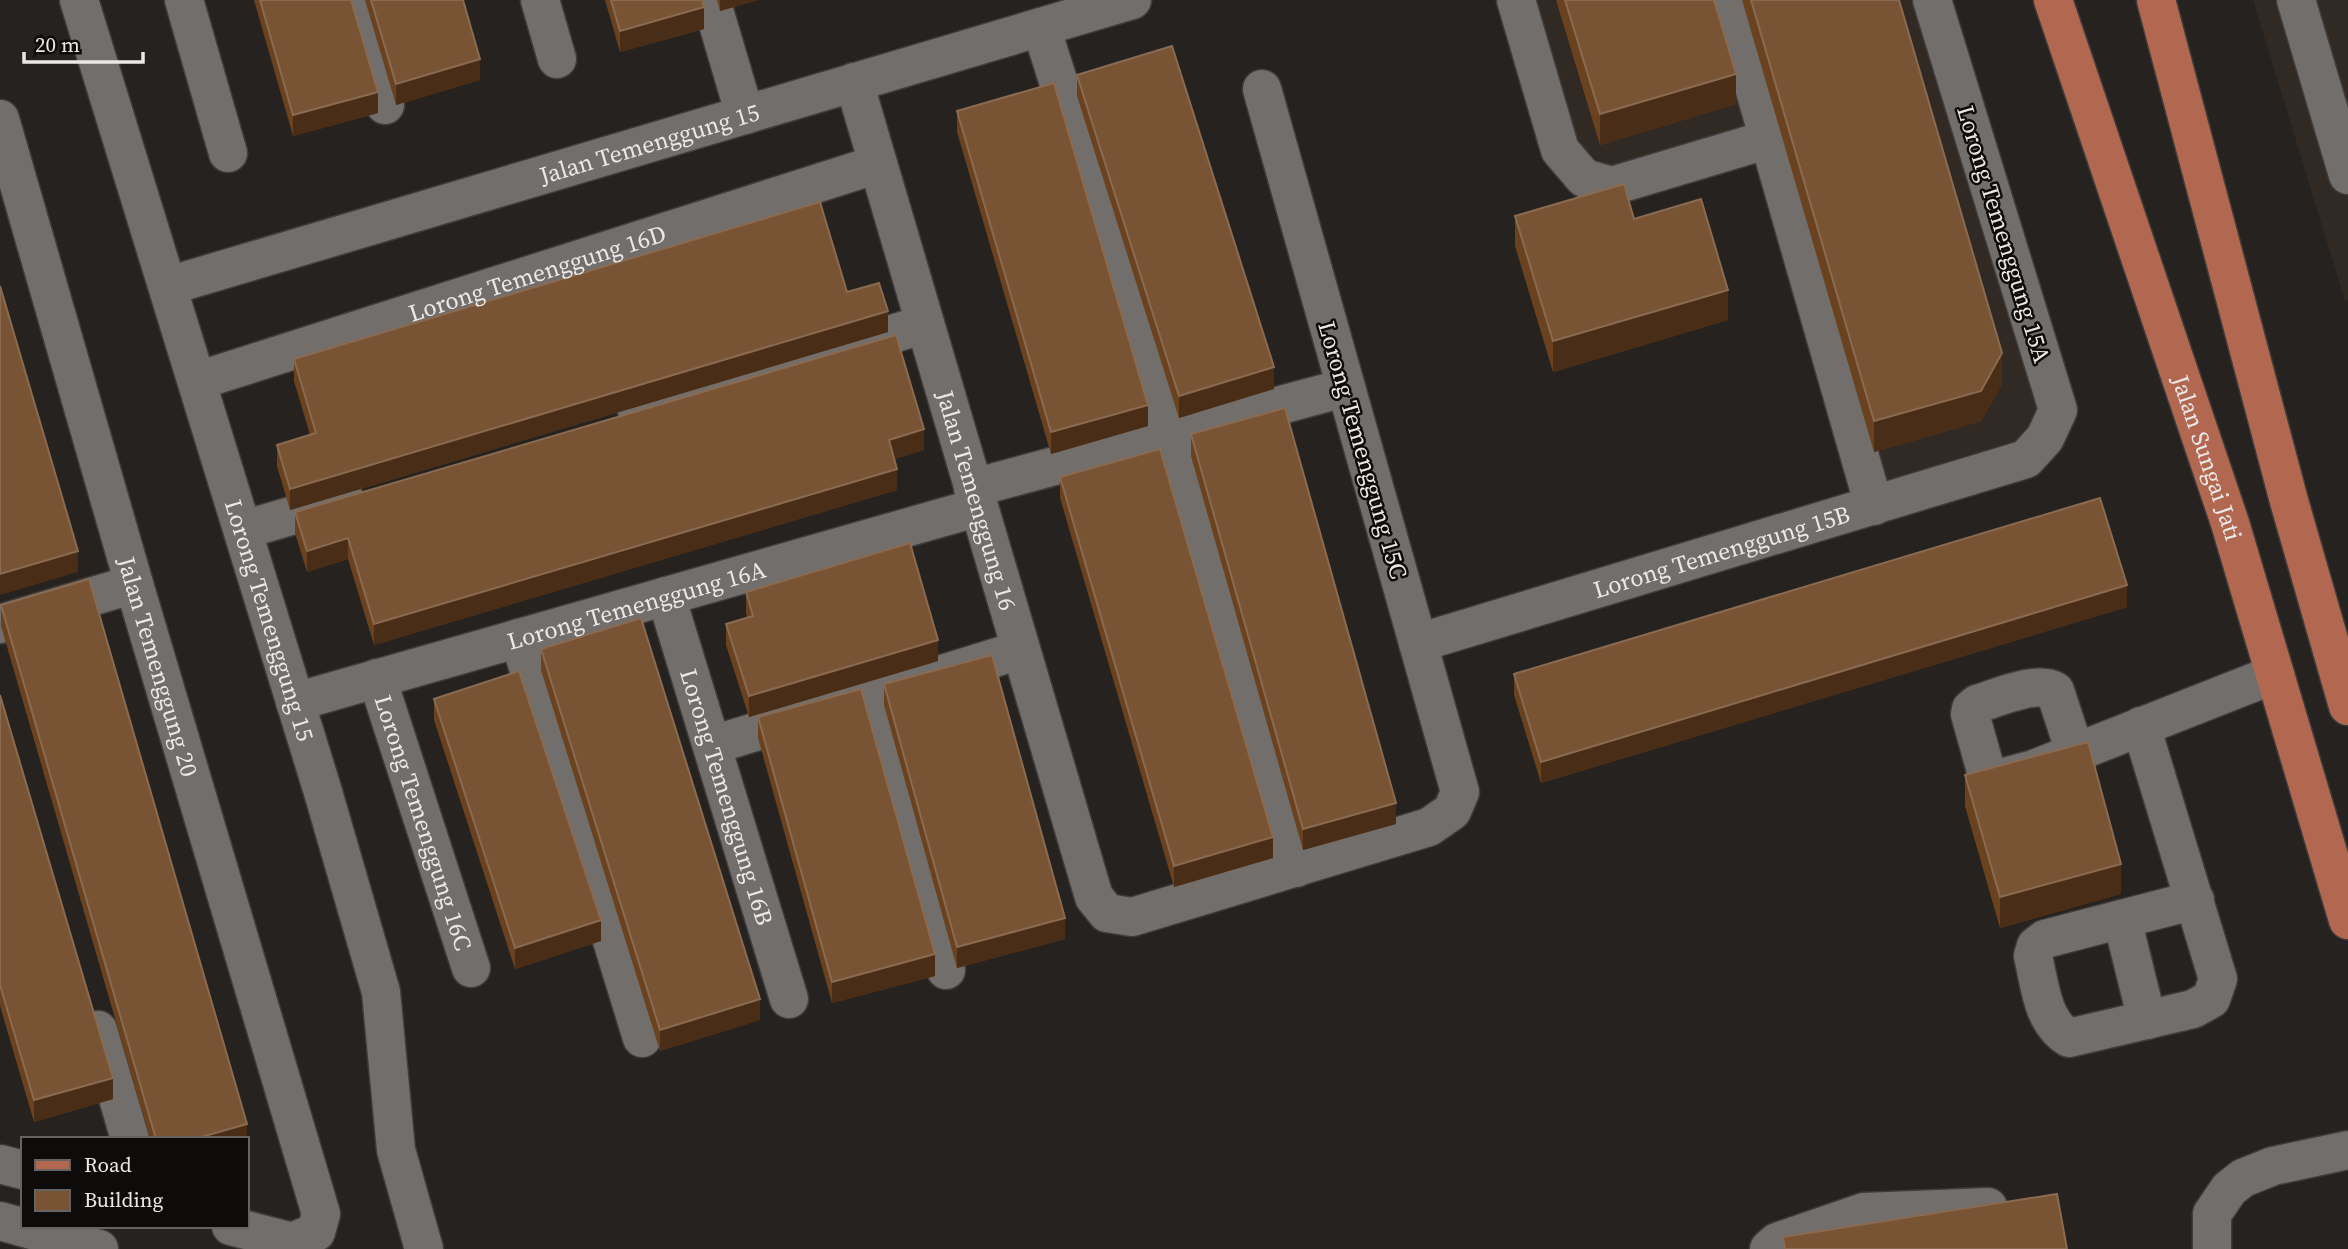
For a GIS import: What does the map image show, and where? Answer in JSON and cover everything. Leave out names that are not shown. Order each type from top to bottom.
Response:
[{"type":"main road","name":"Jalan Sungai Jati","points":[[2053,0],[2230,523],[2348,920]]},
{"type":"main road","points":[[2156,0],[2289,501],[2348,706]]},
{"type":"street","name":"Lorong Temenggung 15","points":[[79,0],[243,530],[381,992],[396,1150],[424,1249]]},
{"type":"street","points":[[184,0],[229,153]]},
{"type":"street","points":[[356,0],[385,105]]},
{"type":"street","points":[[540,0],[558,59]]},
{"type":"street","points":[[711,0],[746,115]]},
{"type":"street","name":"Jalan Temenggung 15","points":[[168,286],[746,115],[1058,15],[1132,0]]},
{"type":"street","points":[[1516,0],[1560,150],[1584,178],[1612,186],[1769,139]]},
{"type":"street","points":[[1729,0],[1874,506]]},
{"type":"street","name":"Lorong Temenggung 15A","points":[[1932,0],[2058,410],[2045,438],[2026,459]]},
{"type":"street","points":[[2296,0],[2348,175]]},
{"type":"street","points":[[1058,15],[1170,433],[1296,867]]},
{"type":"street","name":"Jalan Temenggung 16","points":[[854,82],[1094,897],[1107,913],[1132,916],[1296,867]]},
{"type":"street","name":"Lorong Temenggung 15C","points":[[1262,89],[1344,388],[1460,792],[1452,811],[1429,827],[1296,867]]},
{"type":"street","name":"Jalan Temenggung 20","points":[[0,119],[134,584],[321,1214],[316,1232],[292,1242],[239,1228]]},
{"type":"street","name":"Lorong Temenggung 16D","points":[[197,381],[878,164]]},
{"type":"street","points":[[604,421],[925,324]]},
{"type":"street","name":"Lorong Temenggung 16A","points":[[295,702],[666,596],[1170,433],[1344,388]]},
{"type":"street","name":"Lorong Temenggung 15B","points":[[1418,643],[2026,459]]},
{"type":"street","points":[[243,530],[377,490]]},
{"type":"street","points":[[0,624],[134,584]]},
{"type":"street","name":"Lorong Temenggung 16B","points":[[666,596],[789,999]]},
{"type":"street","points":[[519,638],[642,1038]]},
{"type":"street","points":[[713,746],[1020,650]]},
{"type":"street","points":[[2075,752],[2275,674]]},
{"type":"street","name":"Lorong Temenggung 16C","points":[[377,678],[471,968]]},
{"type":"street","points":[[867,697],[946,970]]},
{"type":"street","points":[[2141,726],[2195,901],[2218,979],[2211,999],[2193,1009],[2069,1038],[2058,1032],[2050,1020],[2033,956],[2036,946],[2045,939],[2195,901]]},
{"type":"street","points":[[2122,919],[2147,1020]]},
{"type":"street","points":[[87,991],[129,1137]]},
{"type":"street","points":[[2212,1249],[2212,1214],[2229,1189],[2243,1178],[2273,1166],[2348,1150]]},
{"type":"street","points":[[0,1164],[21,1169]]},
{"type":"street","points":[[1769,1249],[1777,1242],[1864,1212],[1988,1207]]},
{"type":"street","points":[[0,1221],[21,1227]]},
{"type":"street","points":[[25,1228],[99,1249]]},
{"type":"shaded area","points":[[1531,0],[1915,0],[2041,408],[2018,446],[1880,488],[1774,128],[1616,176],[1573,139]]},
{"type":"shaded area","points":[[2253,0],[2348,0],[2348,300],[2345,301]]},
{"type":"building","points":[[260,0],[351,0],[378,92],[293,115]]},
{"type":"building","points":[[371,0],[463,0],[480,59],[396,84]]},
{"type":"building","points":[[611,0],[702,0],[704,7],[620,31]]},
{"type":"building","points":[[1565,0],[1714,0],[1736,74],[1600,114]]},
{"type":"building","points":[[1751,0],[1899,0],[2002,353],[1981,391],[1874,421]]},
{"type":"building","points":[[1172,46],[1274,367],[1179,396],[1077,75]]},
{"type":"building","points":[[1054,83],[1148,405],[1051,432],[957,111]]},
{"type":"building","points":[[1624,184],[1634,219],[1701,199],[1728,290],[1553,341],[1515,216]]},
{"type":"building","points":[[820,202],[847,292],[879,283],[888,311],[290,489],[277,445],[316,433],[294,359]]},
{"type":"building","points":[[0,286],[78,551],[0,574]]},
{"type":"building","points":[[896,335],[924,429],[889,440],[897,469],[374,624],[348,538],[307,551],[295,512]]},
{"type":"building","points":[[1285,408],[1396,803],[1303,829],[1191,434]]},
{"type":"building","points":[[1160,449],[1273,837],[1174,866],[1060,477]]},
{"type":"building","points":[[2100,498],[2127,585],[1541,762],[1514,674]]},
{"type":"building","points":[[910,543],[938,640],[749,696],[726,624],[753,616],[746,592]]},
{"type":"building","points":[[89,579],[247,1124],[201,1137],[155,1137],[1,605]]},
{"type":"building","points":[[641,618],[760,999],[660,1030],[541,649]]},
{"type":"building","points":[[992,655],[1065,918],[957,947],[884,684]]},
{"type":"building","points":[[519,671],[601,920],[515,948],[434,699]]},
{"type":"building","points":[[861,689],[935,954],[832,982],[758,717]]},
{"type":"building","points":[[0,695],[113,1078],[34,1100],[0,985]]},
{"type":"building","points":[[2088,742],[2121,864],[2000,897],[1965,775]]},
{"type":"building","points":[[2057,1194],[2067,1249],[1785,1249],[1783,1237]]}]
